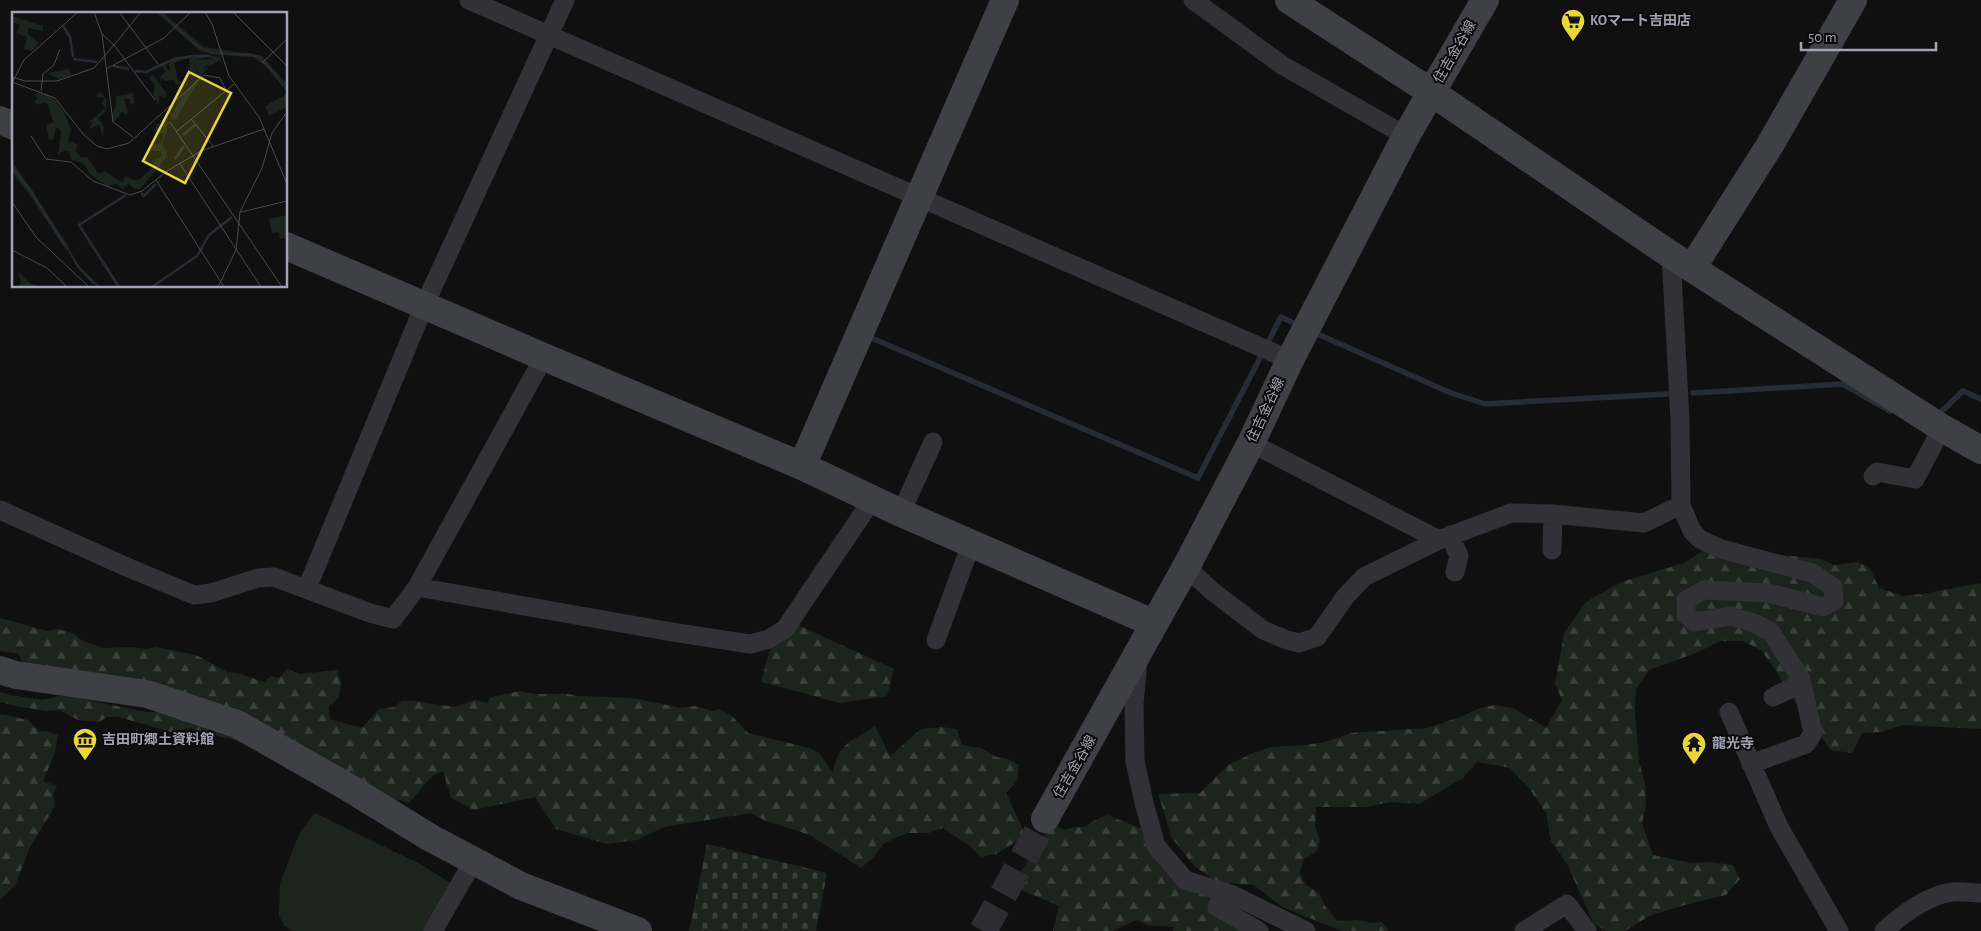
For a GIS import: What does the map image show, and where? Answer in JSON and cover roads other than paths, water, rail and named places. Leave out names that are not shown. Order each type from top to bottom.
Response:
[{"type":"street","points":[[469,0],[918,198],[1258,345],[1295,342]]},
{"type":"street","points":[[307,588],[424,306],[565,0]]},
{"type":"street","points":[[802,466],[1005,0]]},
{"type":"street","points":[[1193,0],[1282,65],[1406,136]]},
{"type":"street","points":[[1289,0],[1431,92],[1682,262],[1935,424],[1981,450]]},
{"type":"street","name":"住吉金谷線","points":[[1045,819],[1186,567],[1251,443],[1295,342],[1406,136],[1485,0]]},
{"type":"street","points":[[1751,764],[1806,744],[1813,733],[1801,678],[1771,632],[1754,623],[1730,616],[1695,622],[1686,615],[1686,600],[1704,590],[1769,593],[1823,607],[1834,601],[1833,588],[1812,573],[1721,549],[1700,539],[1692,532],[1681,505],[1682,262],[1770,145],[1853,0]]},
{"type":"street","points":[[0,120],[12,125]]},
{"type":"street","points":[[288,247],[802,466],[901,513],[1153,623]]},
{"type":"street","points":[[0,510],[129,568],[194,594],[211,593],[258,578],[274,577],[370,613],[393,619],[417,587],[544,357]]},
{"type":"street","points":[[1873,476],[1877,472],[1915,479],[1935,424]]},
{"type":"street","points":[[901,513],[933,442]]},
{"type":"street","points":[[1251,443],[1445,537],[1458,556],[1455,572]]},
{"type":"street","points":[[417,587],[750,644],[769,639],[785,629],[872,500]]},
{"type":"street","points":[[1186,567],[1212,591],[1263,630],[1299,643],[1317,637],[1345,597],[1364,577],[1445,537],[1511,513],[1553,514],[1644,523],[1681,505]]},
{"type":"street","points":[[1552,550],[1553,514]]},
{"type":"street","points":[[936,640],[971,544]]},
{"type":"street","points":[[1138,652],[1134,705],[1135,761],[1156,846],[1185,880],[1234,894],[1306,931]]},
{"type":"street","points":[[0,670],[16,675],[147,694],[237,724],[346,786],[429,837],[521,886],[626,929]]},
{"type":"street","points":[[1773,696],[1802,683]]},
{"type":"street","points":[[1729,712],[1780,827],[1839,931]]},
{"type":"street","points":[[433,931],[474,860]]},
{"type":"street","points":[[1225,892],[1218,907],[1259,931]]},
{"type":"street","points":[[1884,931],[1900,916],[1928,900],[1952,892],[1981,893]]},
{"type":"street","points":[[1524,931],[1568,904],[1587,931]]},
{"type":"waterway","points":[[867,336],[1198,478],[1281,317],[1300,326]]},
{"type":"waterway","points":[[1313,332],[1451,393],[1485,404],[1667,394]]},
{"type":"waterway","points":[[1693,393],[1843,384],[1890,411]]},
{"type":"waterway","points":[[1937,416],[1963,391],[1981,399]]},
{"type":"tunnel","points":[[983,931],[1045,819]]},
{"type":"place","name":"KOマート吉田店","points":[[1573,42]]},
{"type":"place","name":"吉田町郷土資料館","points":[[85,761]]},
{"type":"place","name":"龍光寺","points":[[1694,765]]}]
